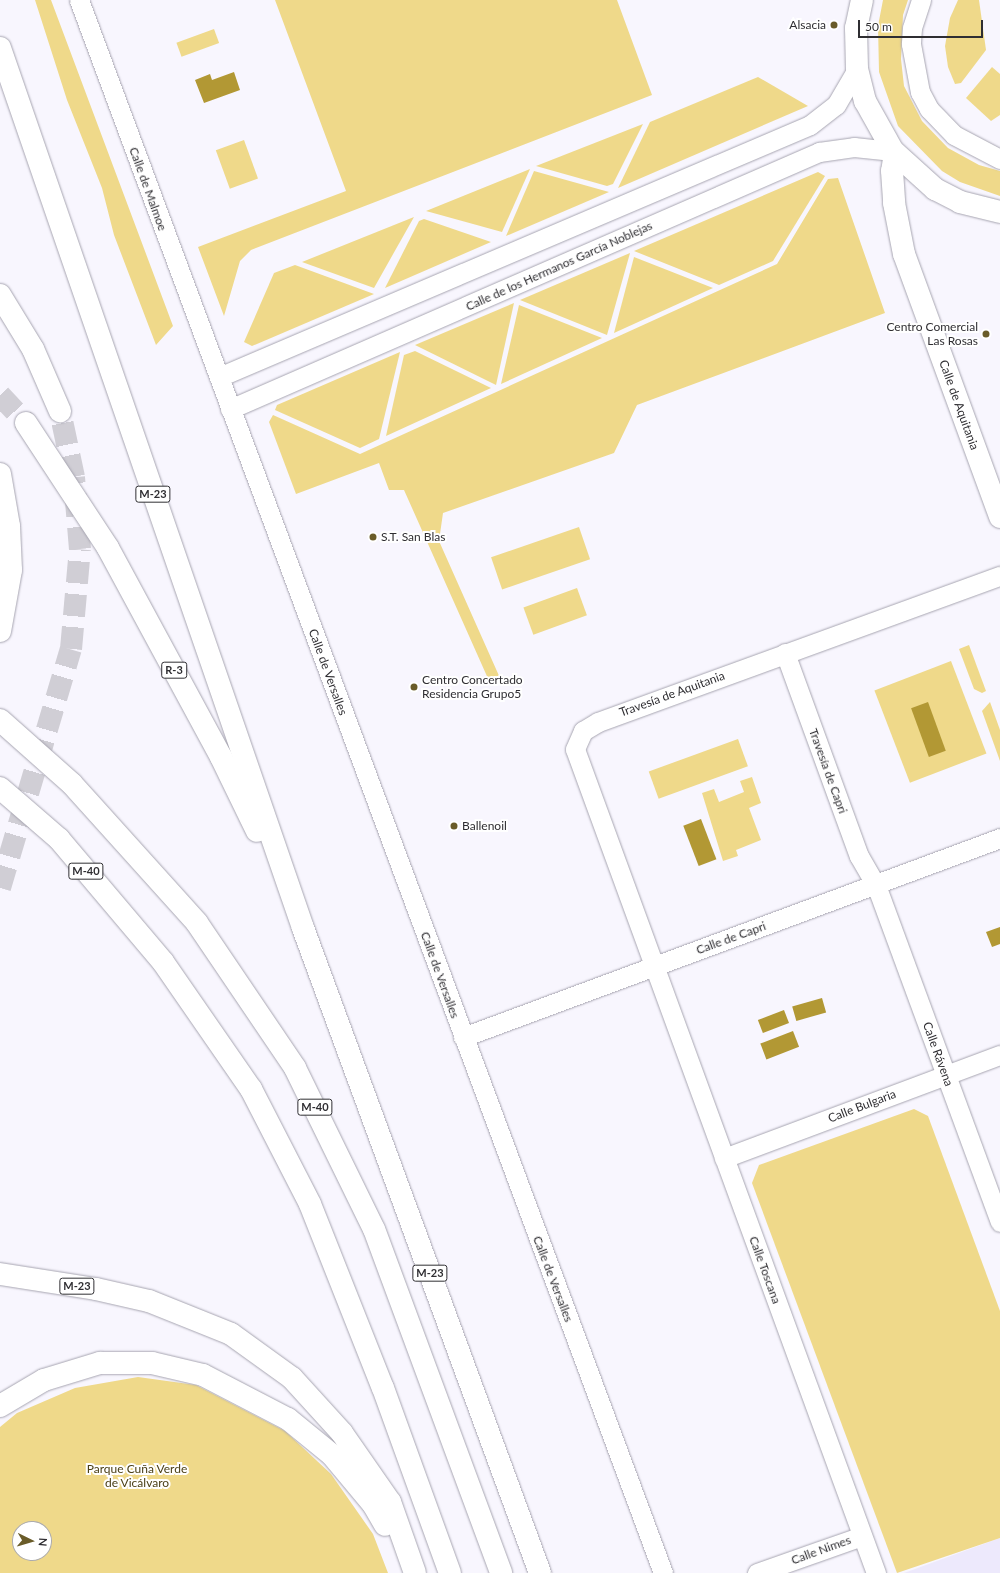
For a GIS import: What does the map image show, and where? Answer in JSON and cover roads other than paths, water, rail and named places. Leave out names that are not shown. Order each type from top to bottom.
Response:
[{"type":"main road","points":[[862,0],[856,28],[857,69],[865,101],[894,152],[935,189],[960,202],[1000,212]]},
{"type":"main road","name":"M-23","points":[[1,54],[303,928],[540,1573]]},
{"type":"main road","name":"Calle de Aquitania","points":[[894,152],[892,171],[893,198],[904,254],[1000,516]]},
{"type":"main road","points":[[0,294],[33,349],[60,411]]},
{"type":"main road","name":"R-3","points":[[26,423],[108,548],[221,757],[303,928]]},
{"type":"main road","points":[[0,474],[10,526],[11,570],[0,631]]},
{"type":"main road","name":"M-40","points":[[0,720],[72,784],[197,923],[295,1068],[374,1229],[501,1573]]},
{"type":"main road","name":"M-40","points":[[0,788],[59,839],[158,956],[251,1089],[310,1204],[384,1388],[450,1573]]},
{"type":"main road","name":"M-23","points":[[2,1274],[149,1301],[231,1334],[286,1373],[342,1433],[390,1502],[413,1573]]},
{"type":"main road","points":[[0,1406],[44,1380],[100,1363],[152,1363],[203,1375],[288,1419],[332,1455],[373,1504],[413,1573]]},
{"type":"street","name":"Calle de Malmoe","points":[[79,0],[219,377]]},
{"type":"street","points":[[921,0],[912,28],[911,51],[920,92],[929,109],[954,135],[1000,159]]},
{"type":"street","points":[[219,377],[810,125],[836,105],[857,69]]},
{"type":"street","name":"Calle de los Hermanos García Noblejas","points":[[230,409],[819,152],[854,147],[894,152]]},
{"type":"street","name":"Calle de Versalles","points":[[219,377],[663,1573]]},
{"type":"street","name":"Travesía de Aquitania","points":[[652,967],[576,758],[578,739],[583,731],[598,722],[1000,576]]},
{"type":"street","name":"Travesía de Capri","points":[[785,653],[859,856],[876,886]]},
{"type":"street","name":"Calle de Capri","points":[[463,1037],[876,886],[1000,838]]},
{"type":"street","name":"Calle Rávena","points":[[876,886],[1000,1222]]},
{"type":"street","name":"Calle Toscana","points":[[652,967],[724,1158],[876,1573]]},
{"type":"street","name":"Calle Bulgaria","points":[[724,1158],[1000,1055]]},
{"type":"street","name":"Calle Nimes","points":[[757,1573],[862,1536]]},
{"type":"tunnel","points":[[0,395],[26,423]]},
{"type":"tunnel","points":[[0,888],[71,649],[80,549],[74,477],[60,411]]},
{"type":"place","name":"Alsacia","points":[[834,25]]},
{"type":"place","name":"Centro Comercial Las Rosas","points":[[986,334]]},
{"type":"place","name":"S.T. San Blas","points":[[373,537]]},
{"type":"place","name":"Centro Concertado Residencia Grupo5","points":[[414,687]]},
{"type":"place","name":"Ballenoil","points":[[454,826]]},
{"type":"park label","name":"Parque Cuña Verde de Vicálvaro","points":[[137,1476]]}]
